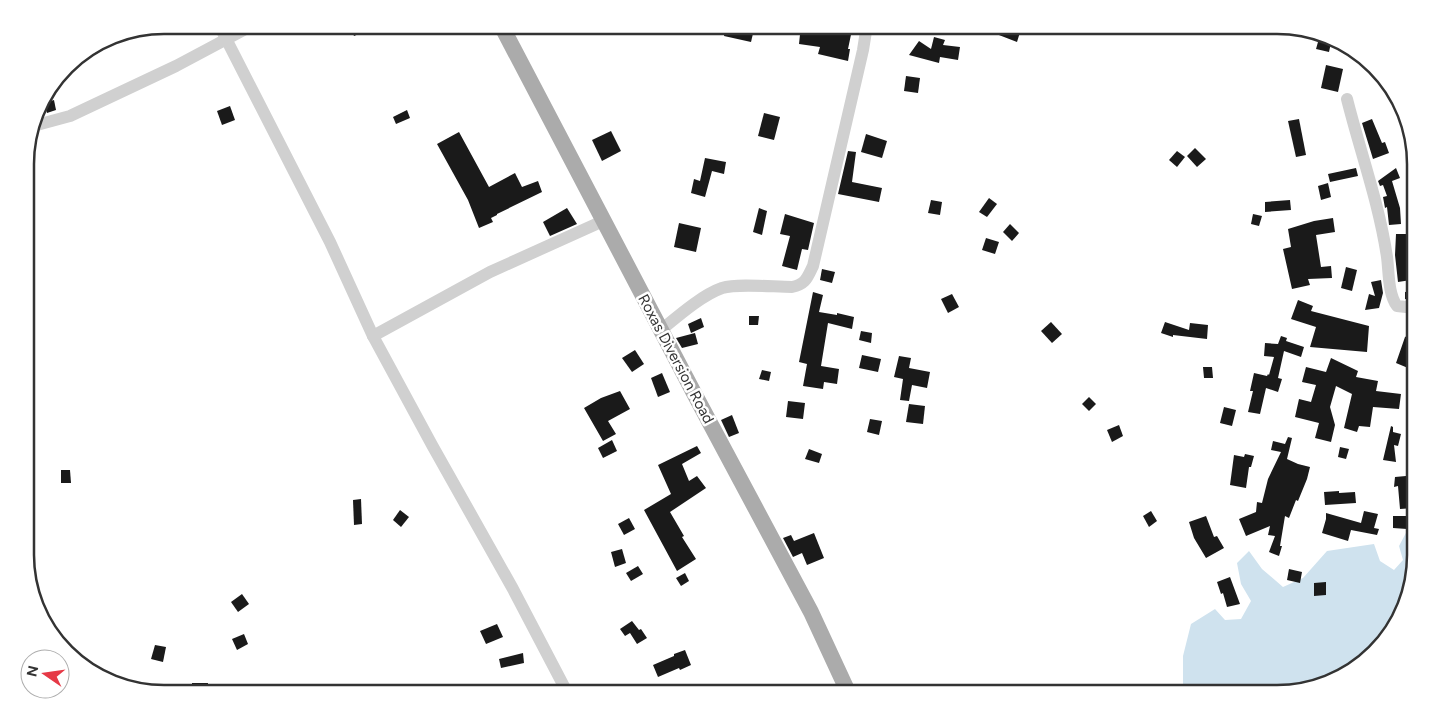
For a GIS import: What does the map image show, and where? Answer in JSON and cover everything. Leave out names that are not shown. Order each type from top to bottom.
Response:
[{"type":"main road","name":"Roxas Diversion Road","points":[[506,34],[811,612],[845,685]]},
{"type":"street","points":[[223,34],[330,242],[373,336],[513,589],[563,685]]},
{"type":"street","points":[[40,124],[70,116],[237,34]]},
{"type":"street","points":[[661,330],[691,307],[721,288],[733,286],[792,287],[801,285],[807,279],[813,266],[866,34]]},
{"type":"street","points":[[1347,99],[1378,209],[1393,298],[1397,306],[1407,307]]},
{"type":"street","points":[[373,336],[490,272],[603,220]]},
{"type":"water","points":[[1407,531],[1405,580],[1394,613],[1375,641],[1349,663],[1335,672],[1302,683],[1285,685],[1183,685],[1183,656],[1191,624],[1215,609],[1225,620],[1241,619],[1251,601],[1241,584],[1237,563],[1249,551],[1262,569],[1283,587],[1303,578],[1327,551],[1374,544],[1380,561],[1394,570],[1403,560],[1399,546]]},
{"type":"building","points":[[724,34],[753,34],[751,42],[724,36]]},
{"type":"building","points":[[800,34],[851,34],[848,61],[818,54],[820,47],[799,44]]},
{"type":"building","points":[[996,34],[1019,34],[1017,42]]},
{"type":"building","points":[[934,37],[945,40],[943,45],[960,47],[958,60],[940,57],[939,63],[909,55],[919,41],[931,49]]},
{"type":"building","points":[[1318,41],[1330,45],[1329,52],[1316,49]]},
{"type":"building","points":[[1326,65],[1343,69],[1338,92],[1321,88]]},
{"type":"building","points":[[906,76],[920,78],[918,93],[904,91]]},
{"type":"building","points":[[54,100],[56,110],[47,113],[46,109],[50,101]]},
{"type":"building","points":[[230,106],[235,120],[222,125],[217,111]]},
{"type":"building","points":[[407,110],[410,118],[396,124],[393,117]]},
{"type":"building","points":[[764,113],[780,117],[774,140],[758,136]]},
{"type":"building","points":[[1299,119],[1306,155],[1296,157],[1288,121]]},
{"type":"building","points":[[1372,119],[1382,143],[1385,142],[1389,153],[1373,159],[1362,123]]},
{"type":"building","points":[[611,131],[621,151],[602,161],[592,140]]},
{"type":"building","points":[[459,132],[489,187],[515,173],[522,187],[538,181],[542,192],[497,214],[491,218],[493,222],[479,228],[468,200],[437,144]]},
{"type":"building","points":[[866,134],[887,141],[882,158],[861,152]]},
{"type":"building","points":[[1195,148],[1206,159],[1197,167],[1187,156]]},
{"type":"building","points":[[848,151],[856,152],[852,182],[882,188],[879,202],[838,194]]},
{"type":"building","points":[[1177,151],[1185,157],[1177,167],[1169,160]]},
{"type":"building","points":[[705,158],[726,162],[724,174],[712,171],[705,197],[691,193],[694,179],[700,181]]},
{"type":"building","points":[[1356,168],[1358,176],[1330,182],[1328,174]]},
{"type":"building","points":[[1396,168],[1400,178],[1392,181],[1400,208],[1401,224],[1389,225],[1387,207],[1385,208],[1383,197],[1387,196],[1383,185],[1380,186],[1378,181]]},
{"type":"building","points":[[1328,183],[1331,197],[1321,200],[1318,186]]},
{"type":"building","points":[[989,198],[997,204],[987,217],[979,212]]},
{"type":"building","points":[[931,200],[942,202],[940,215],[928,213]]},
{"type":"building","points":[[1290,200],[1291,210],[1265,212],[1265,202]]},
{"type":"building","points":[[567,208],[577,224],[550,236],[543,222]]},
{"type":"building","points":[[759,208],[767,211],[762,235],[753,232]]},
{"type":"building","points":[[785,214],[814,223],[808,250],[802,249],[797,270],[782,266],[790,236],[780,234]]},
{"type":"building","points":[[1253,214],[1262,216],[1259,226],[1251,224]]},
{"type":"building","points":[[1333,218],[1335,232],[1316,235],[1321,267],[1331,266],[1332,278],[1308,279],[1310,285],[1292,289],[1283,249],[1291,247],[1288,229],[1314,221]]},
{"type":"building","points":[[679,223],[701,228],[696,252],[674,247]]},
{"type":"building","points":[[1010,224],[1019,233],[1012,241],[1003,232]]},
{"type":"building","points":[[1396,234],[1407,234],[1407,281],[1398,282],[1395,255]]},
{"type":"building","points":[[986,238],[999,242],[995,254],[982,250]]},
{"type":"building","points":[[1346,267],[1357,270],[1352,291],[1341,288]]},
{"type":"building","points":[[822,269],[835,272],[832,283],[820,280]]},
{"type":"building","points":[[1381,280],[1383,293],[1379,308],[1365,310],[1369,294],[1375,296],[1371,282]]},
{"type":"building","points":[[813,292],[823,295],[819,312],[837,315],[837,313],[854,317],[852,329],[828,323],[821,366],[839,369],[837,384],[824,382],[823,389],[803,386],[807,364],[799,362]]},
{"type":"building","points":[[952,294],[959,307],[948,313],[941,299]]},
{"type":"building","points":[[1298,300],[1313,306],[1311,311],[1369,326],[1367,352],[1310,347],[1316,327],[1291,319]]},
{"type":"building","points":[[749,316],[759,316],[758,325],[749,325]]},
{"type":"building","points":[[701,318],[704,327],[691,333],[688,324]]},
{"type":"building","points":[[1051,322],[1062,334],[1052,343],[1041,331]]},
{"type":"building","points":[[1165,322],[1189,330],[1190,323],[1208,325],[1207,339],[1173,335],[1173,337],[1161,333]]},
{"type":"building","points":[[861,331],[872,333],[871,343],[859,340]]},
{"type":"building","points":[[695,333],[698,344],[682,348],[676,338]]},
{"type":"building","points":[[1281,336],[1287,338],[1286,341],[1304,347],[1301,357],[1284,351],[1278,378],[1282,379],[1278,392],[1266,388],[1260,414],[1248,412],[1253,391],[1250,391],[1254,373],[1269,375],[1274,357],[1264,356],[1265,343],[1278,344]]},
{"type":"building","points":[[1407,336],[1407,368],[1396,363]]},
{"type":"building","points":[[635,350],[644,364],[632,372],[622,358]]},
{"type":"building","points":[[862,355],[881,359],[878,372],[859,368]]},
{"type":"building","points":[[899,356],[911,358],[909,368],[930,372],[927,388],[912,385],[909,401],[900,400],[903,379],[894,377]]},
{"type":"building","points":[[1331,358],[1358,371],[1356,377],[1378,381],[1376,391],[1401,394],[1399,409],[1373,407],[1370,427],[1359,426],[1357,432],[1344,428],[1352,394],[1336,386],[1330,407],[1335,425],[1331,442],[1315,438],[1319,423],[1295,417],[1299,399],[1311,402],[1316,385],[1302,382],[1306,367],[1326,372]]},
{"type":"building","points":[[1203,367],[1212,367],[1213,378],[1204,378]]},
{"type":"building","points":[[762,370],[771,372],[769,381],[759,379]]},
{"type":"building","points":[[662,373],[670,392],[658,397],[651,378]]},
{"type":"building","points":[[620,391],[630,409],[608,421],[616,434],[603,441],[584,408],[601,398]]},
{"type":"building","points":[[1089,397],[1096,404],[1089,411],[1082,404]]},
{"type":"building","points":[[788,401],[805,403],[803,419],[786,417]]},
{"type":"building","points":[[909,404],[925,406],[923,424],[906,422]]},
{"type":"building","points":[[1224,407],[1236,410],[1232,426],[1220,423]]},
{"type":"building","points":[[732,415],[739,433],[729,437],[721,420]]},
{"type":"building","points":[[870,419],[882,421],[879,435],[867,432]]},
{"type":"building","points":[[1119,425],[1123,436],[1112,442],[1107,430]]},
{"type":"building","points":[[1391,426],[1393,427],[1393,432],[1401,434],[1398,446],[1394,445],[1396,462],[1383,460]]},
{"type":"building","points":[[1288,437],[1292,438],[1287,459],[1310,467],[1298,501],[1296,500],[1289,518],[1285,516],[1279,556],[1269,552],[1275,536],[1268,535],[1270,526],[1246,536],[1239,519],[1256,512],[1257,502],[1262,503],[1268,479],[1281,452],[1271,450],[1273,441],[1285,444]]},
{"type":"building","points":[[612,440],[617,451],[603,458],[598,448]]},
{"type":"building","points":[[697,446],[701,453],[682,464],[689,481],[697,476],[706,488],[670,512],[684,536],[682,537],[696,559],[677,571],[644,510],[671,494],[658,465]]},
{"type":"building","points":[[1340,447],[1349,449],[1346,459],[1338,457]]},
{"type":"building","points":[[809,449],[822,454],[819,463],[805,459]]},
{"type":"building","points":[[1245,454],[1254,456],[1251,467],[1249,467],[1246,488],[1230,485],[1234,455],[1244,457]]},
{"type":"building","points":[[61,470],[70,470],[71,483],[61,483]]},
{"type":"building","points":[[1406,476],[1407,508],[1400,509],[1398,486],[1394,487],[1395,477]]},
{"type":"building","points":[[1339,491],[1339,493],[1355,492],[1356,503],[1325,505],[1324,492]]},
{"type":"building","points":[[361,499],[362,524],[354,525],[353,500]]},
{"type":"building","points":[[400,510],[409,517],[401,527],[393,520]]},
{"type":"building","points":[[1151,511],[1157,521],[1149,527],[1143,516]]},
{"type":"building","points":[[1364,511],[1378,514],[1374,528],[1379,529],[1377,535],[1351,530],[1348,541],[1322,533],[1326,513],[1361,523]]},
{"type":"building","points":[[1206,516],[1214,537],[1217,536],[1224,548],[1206,558],[1194,538],[1189,522]]},
{"type":"building","points":[[1393,516],[1407,516],[1407,529],[1393,528]]},
{"type":"building","points":[[629,518],[635,529],[624,535],[618,524]]},
{"type":"building","points":[[814,533],[824,558],[807,565],[802,553],[793,557],[783,538],[791,535],[794,541]]},
{"type":"building","points":[[622,549],[626,563],[615,567],[611,552]]},
{"type":"building","points":[[638,566],[643,574],[631,581],[626,573]]},
{"type":"building","points":[[1289,569],[1302,572],[1300,583],[1287,580]]},
{"type":"building","points":[[685,573],[689,581],[681,586],[676,578]]},
{"type":"building","points":[[1230,577],[1240,604],[1227,607],[1217,582]]},
{"type":"building","points":[[1326,582],[1326,595],[1314,596],[1314,583]]},
{"type":"building","points":[[242,594],[249,604],[238,612],[231,602]]},
{"type":"building","points":[[632,621],[647,638],[637,644],[630,633],[625,636],[620,629]]},
{"type":"building","points":[[497,624],[503,637],[486,644],[480,631]]},
{"type":"building","points":[[244,634],[248,644],[237,650],[232,639]]},
{"type":"building","points":[[155,645],[166,647],[163,662],[151,659]]},
{"type":"building","points":[[685,650],[691,665],[658,677],[653,665]]},
{"type":"building","points":[[523,653],[524,663],[501,668],[499,659]]},
{"type":"building","points":[[192,683],[208,683],[208,685],[192,685]]}]
